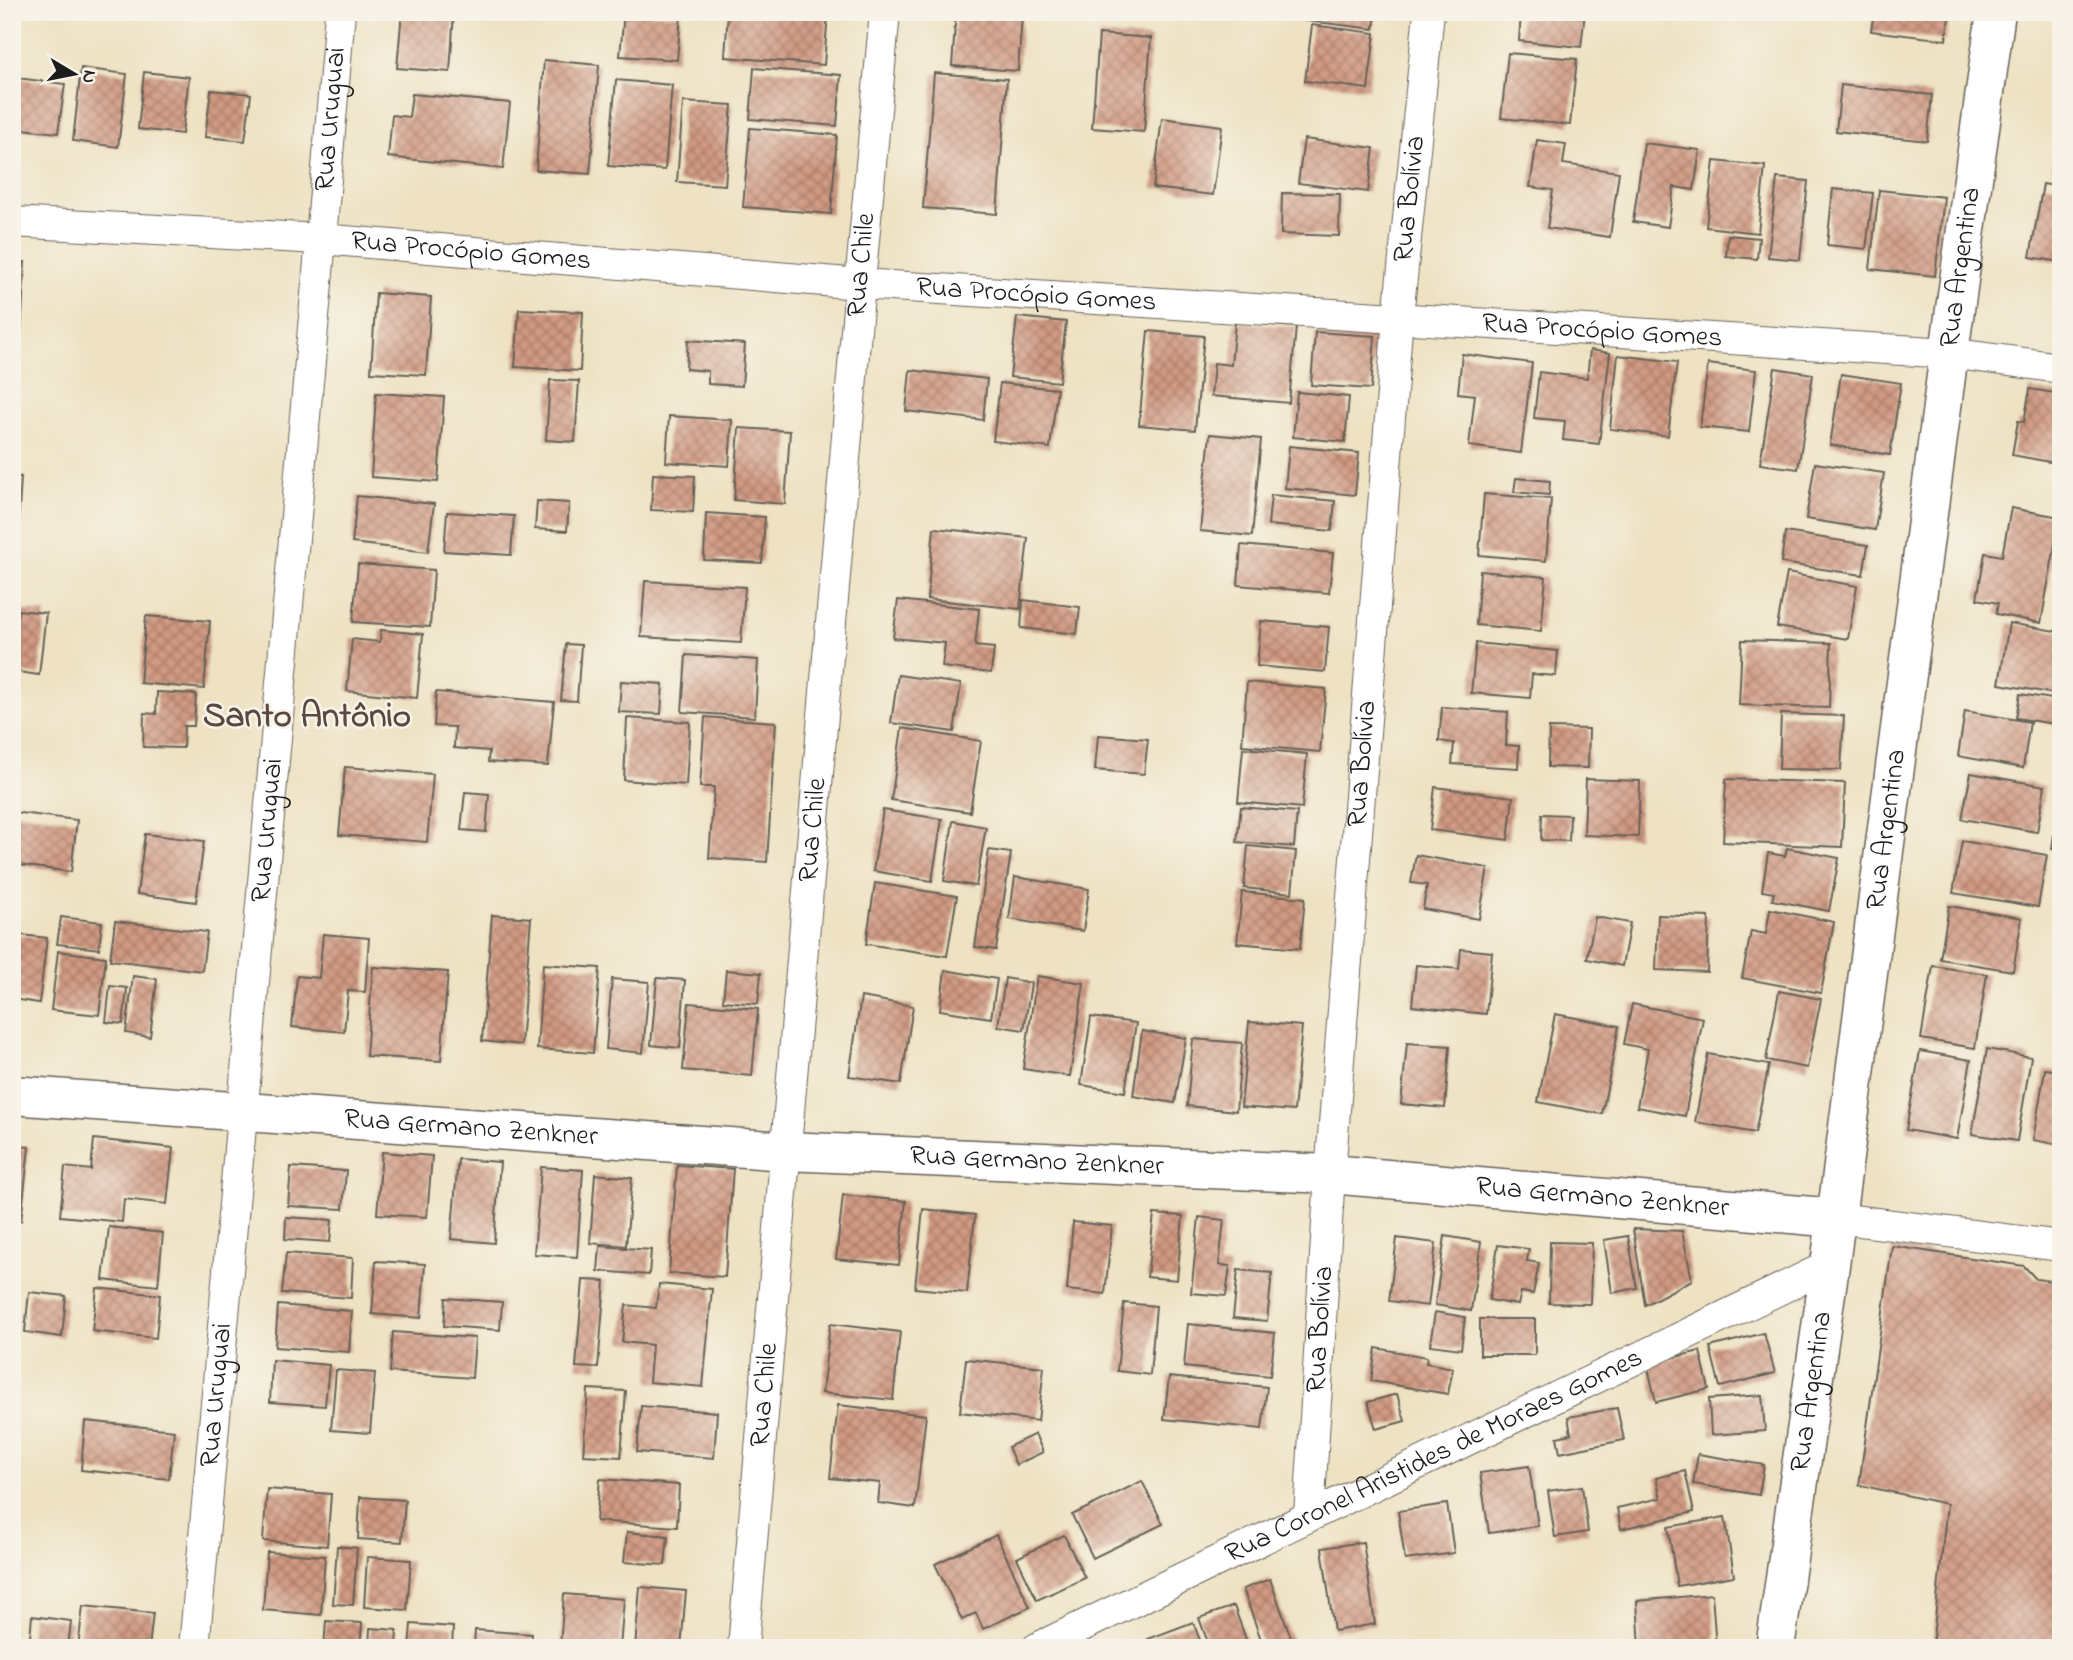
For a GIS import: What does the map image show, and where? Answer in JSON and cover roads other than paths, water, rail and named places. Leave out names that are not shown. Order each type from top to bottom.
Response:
[{"type":"street","name":"Rua Uruguai","points":[[194,1648],[340,12]]},
{"type":"street","name":"Rua Chile","points":[[743,1648],[860,284],[886,12]]},
{"type":"street","name":"Rua Bolívia","points":[[1309,1517],[1329,1174],[1398,317],[1429,12]]},
{"type":"street","name":"Rua Argentina","points":[[1776,1648],[1830,1265],[1996,12]]},
{"type":"street","name":"Rua Procópio Gomes","points":[[12,222],[321,239],[860,284],[1949,353],[2061,368]]},
{"type":"street","name":"Rua Germano Zenkner","points":[[12,1095],[785,1151],[1329,1174],[1836,1218],[2061,1246]]},
{"type":"street","name":"Rua Coronel Aristides de Moraes Gomes","points":[[1037,1648],[1830,1265]]},
{"type":"district","name":"Santo Antônio","points":[[307,717]]}]
